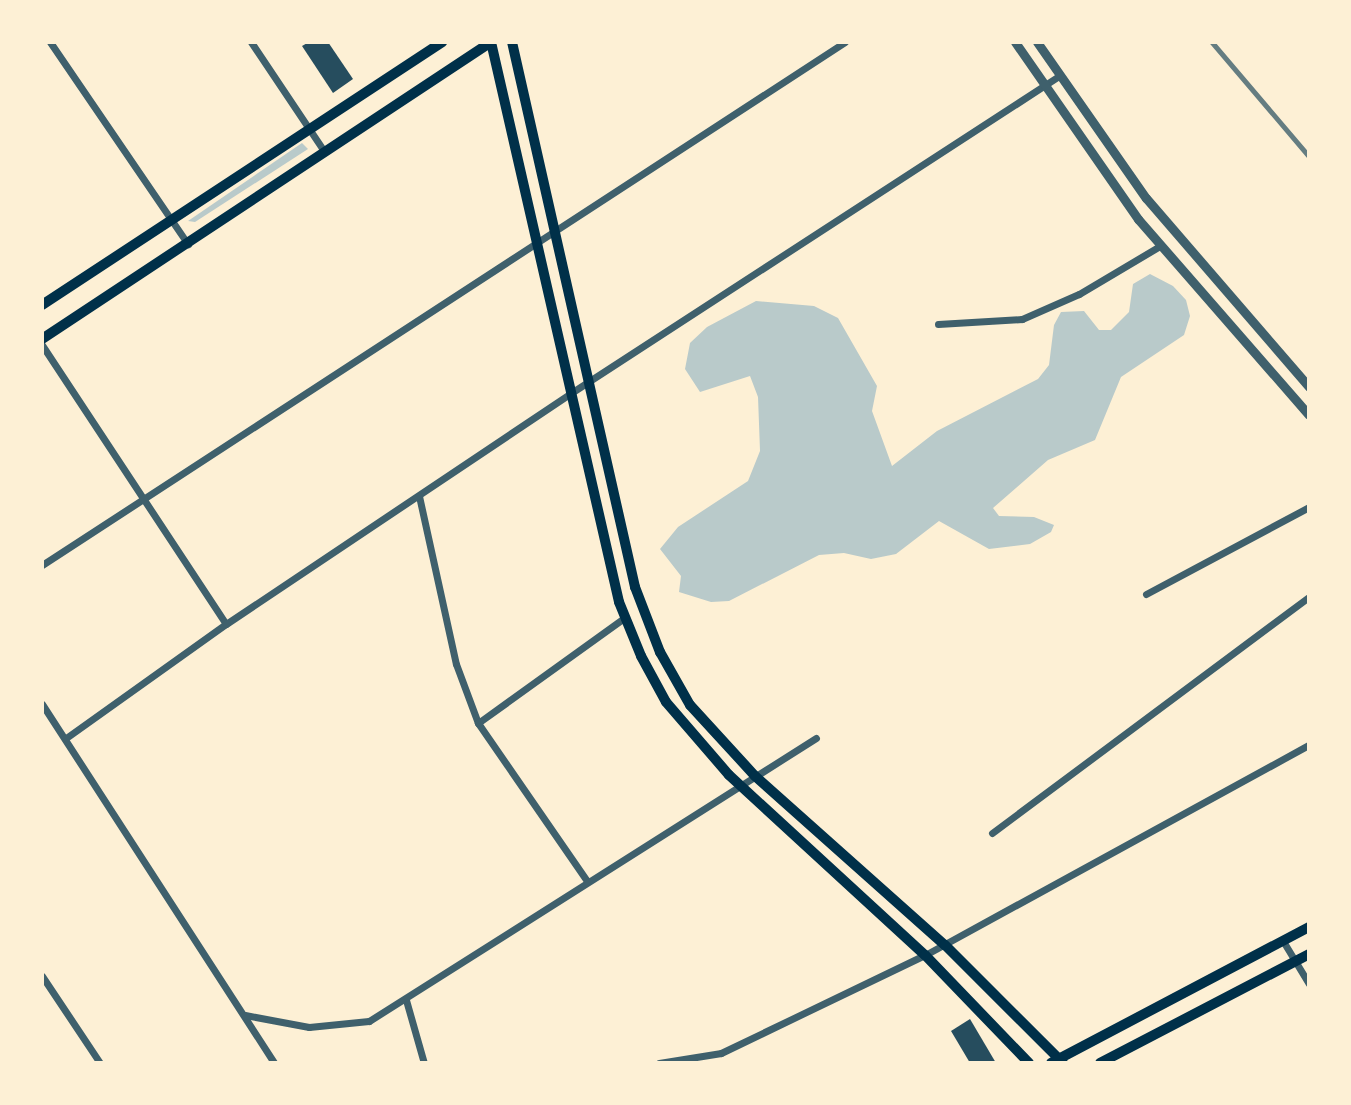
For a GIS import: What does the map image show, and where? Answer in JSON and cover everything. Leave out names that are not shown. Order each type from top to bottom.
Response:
[{"type":"main road","points":[[42,305],[442,42]]},
{"type":"main road","points":[[42,339],[491,42],[624,618],[666,702],[740,785],[925,955],[1030,1063]]},
{"type":"main road","points":[[512,42],[645,619],[690,705],[755,776],[945,945],[1058,1061],[1309,927]]},
{"type":"main road","points":[[1100,1063],[1309,954]]},
{"type":"street","points":[[50,42],[188,244]]},
{"type":"street","points":[[251,42],[324,151]]},
{"type":"street","points":[[42,565],[845,42]]},
{"type":"street","points":[[1015,42],[1160,246],[1309,415]]},
{"type":"street","points":[[1037,42],[1188,251],[1309,387]]},
{"type":"street","points":[[66,738],[226,624],[571,393],[590,384],[1059,76]]},
{"type":"street","points":[[938,324],[1022,318],[1079,294],[1160,246]]},
{"type":"street","points":[[42,345],[226,624]]},
{"type":"street","points":[[419,496],[456,664],[478,723],[587,881]]},
{"type":"street","points":[[1146,594],[1309,507]]},
{"type":"street","points":[[992,833],[1309,597]]},
{"type":"street","points":[[478,723],[624,618]]},
{"type":"street","points":[[42,704],[274,1063]]},
{"type":"street","points":[[245,1015],[335,1028],[369,1021],[407,1000],[587,881],[816,738]]},
{"type":"street","points":[[659,1063],[721,1053],[925,955],[1309,745]]},
{"type":"street","points":[[1283,941],[1309,984]]},
{"type":"street","points":[[42,976],[100,1063]]},
{"type":"street","points":[[407,1000],[424,1063]]},
{"type":"shaded area","points":[[302,143],[308,149],[195,222],[188,221]]},
{"type":"shaded area","points":[[1150,274],[1173,286],[1186,300],[1190,316],[1184,335],[1121,377],[1095,440],[1048,460],[993,508],[999,516],[1034,517],[1054,525],[1051,532],[1030,544],[989,549],[939,521],[896,554],[871,559],[844,553],[819,555],[729,601],[711,602],[679,592],[681,576],[660,549],[678,527],[748,481],[760,451],[758,397],[750,376],[700,392],[685,369],[690,343],[707,327],[756,301],[814,306],[838,318],[877,386],[872,411],[892,466],[937,431],[1038,379],[1049,365],[1054,325],[1061,312],[1084,311],[1099,330],[1111,330],[1129,312],[1133,284]]},
{"type":"building","points":[[309,42],[328,42],[353,79],[333,93],[302,46]]},
{"type":"building","points":[[970,1019],[996,1063],[970,1063],[951,1031]]},
{"type":"railway","points":[[1212,42],[1309,156]]}]
